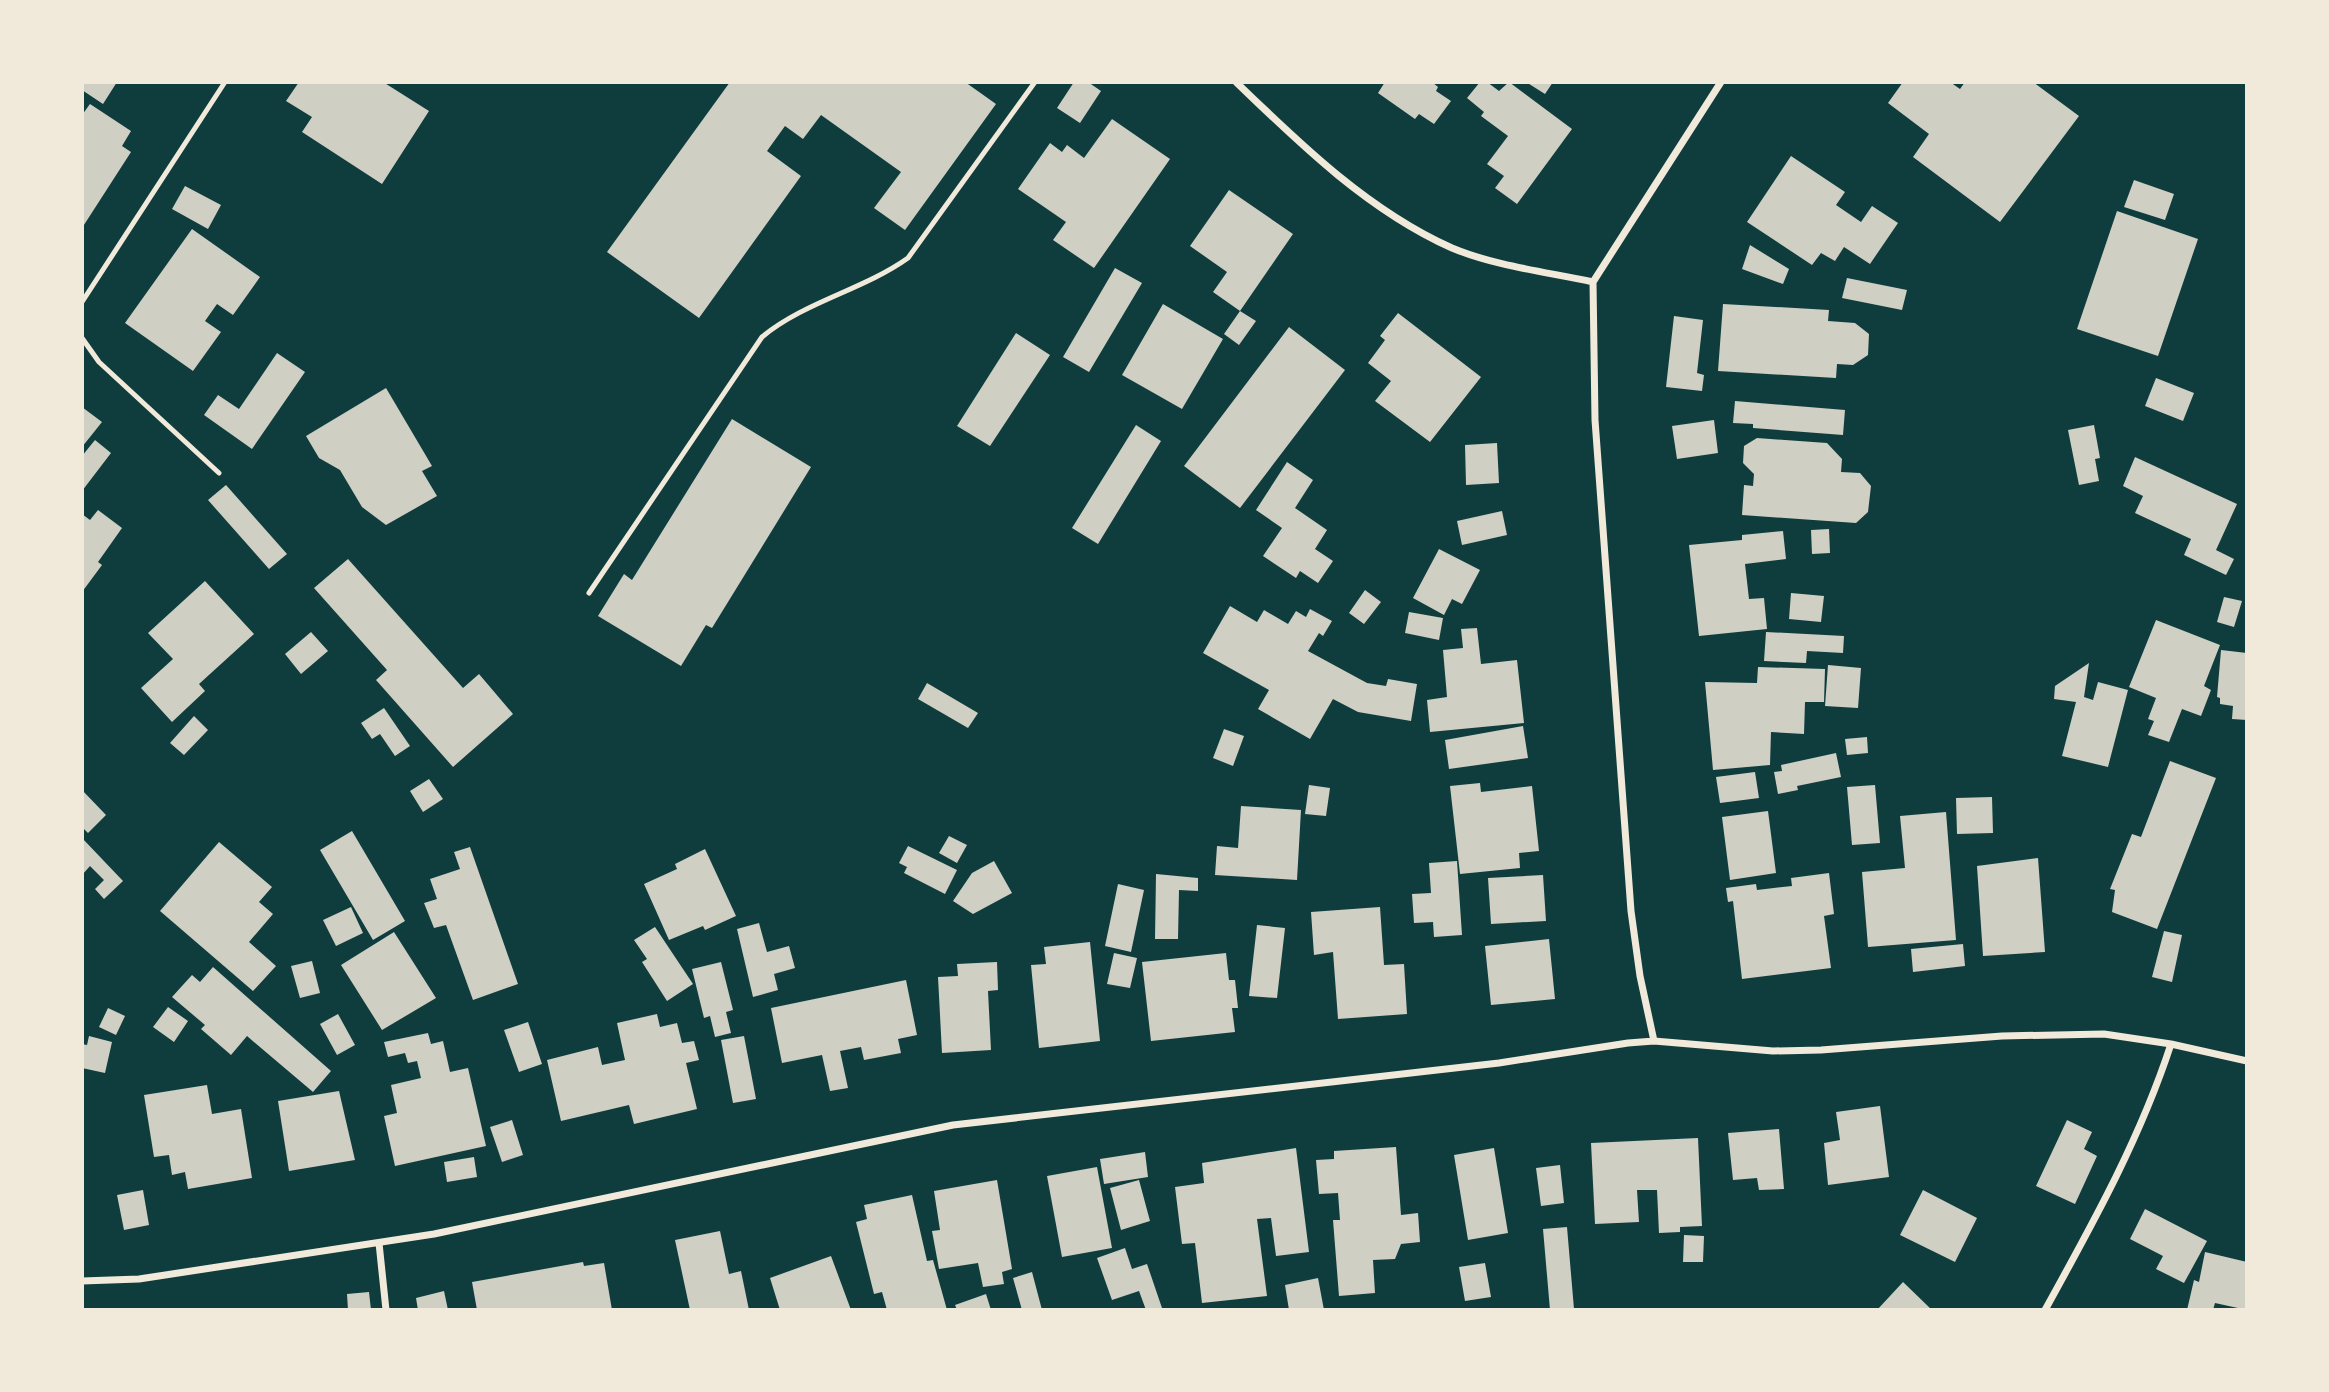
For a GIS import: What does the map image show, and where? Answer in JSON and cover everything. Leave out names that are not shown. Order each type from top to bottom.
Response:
[{"type":"street","points":[[1236,82],[1347,181],[1396,218],[1423,233],[1475,255],[1593,282]]},
{"type":"street","points":[[1654,1041],[1640,976],[1631,911],[1595,420],[1593,282],[1721,82]]},
{"type":"street","points":[[82,1281],[139,1279],[379,1243],[607,1199],[856,1143],[953,1125],[1488,1064],[1654,1041],[1773,1051],[1821,1050],[1939,1040],[2070,1034],[2114,1035],[2171,1044],[2247,1061]]},
{"type":"street","points":[[2045,1310],[2126,1158],[2151,1104],[2171,1044]]},
{"type":"street","points":[[379,1243],[386,1310]]},
{"type":"lane","points":[[82,302],[225,82]]},
{"type":"lane","points":[[590,593],[762,337],[778,324],[886,273],[908,258],[1035,82]]},
{"type":"lane","points":[[82,338],[99,362],[219,473]]},
{"type":"building","points":[[82,82],[117,82],[103,104],[82,90]]},
{"type":"building","points":[[299,82],[383,82],[429,111],[382,184],[302,132],[312,117],[286,101]]},
{"type":"building","points":[[730,82],[965,82],[996,104],[905,230],[874,208],[901,172],[821,115],[803,139],[785,126],[767,151],[801,176],[699,318],[607,252]]},
{"type":"building","points":[[1074,82],[1088,82],[1101,91],[1080,123],[1057,108]]},
{"type":"building","points":[[1385,82],[1432,82],[1438,87],[1436,91],[1451,101],[1434,124],[1419,114],[1415,119],[1378,93]]},
{"type":"building","points":[[1480,82],[1487,82],[1499,91],[1509,82],[1572,129],[1517,204],[1495,188],[1504,176],[1487,164],[1508,136],[1481,116],[1484,112],[1467,98]]},
{"type":"building","points":[[1526,82],[1553,82],[1545,94]]},
{"type":"building","points":[[1903,82],[1950,82],[1960,89],[1965,82],[2033,82],[2079,116],[2000,222],[1913,157],[1929,134],[1888,103]]},
{"type":"building","points":[[90,104],[131,131],[122,146],[131,152],[82,228],[82,115]]},
{"type":"building","points":[[1112,119],[1170,159],[1094,268],[1053,240],[1066,222],[1018,189],[1050,143],[1062,152],[1067,145],[1084,158]]},
{"type":"building","points":[[1791,156],[1845,192],[1836,205],[1861,222],[1872,206],[1898,223],[1870,264],[1844,247],[1835,261],[1821,253],[1812,265],[1747,222]]},
{"type":"building","points":[[2134,180],[2174,194],[2165,220],[2124,207]]},
{"type":"building","points":[[185,186],[221,205],[208,229],[172,209]]},
{"type":"building","points":[[1229,190],[1293,234],[1240,311],[1213,292],[1227,272],[1190,246]]},
{"type":"building","points":[[2117,211],[2198,239],[2158,356],[2077,329]]},
{"type":"building","points":[[192,229],[260,277],[233,315],[217,304],[205,321],[221,332],[193,371],[125,323]]},
{"type":"building","points":[[1750,245],[1789,269],[1783,284],[1742,269]]},
{"type":"building","points":[[1115,268],[1142,283],[1089,372],[1063,357]]},
{"type":"building","points":[[1847,278],[1907,290],[1902,310],[1842,298]]},
{"type":"building","points":[[1163,304],[1223,339],[1182,409],[1122,375]]},
{"type":"building","points":[[1723,304],[1829,310],[1828,321],[1855,323],[1869,334],[1868,355],[1853,365],[1837,364],[1836,378],[1718,371]]},
{"type":"building","points":[[1240,311],[1256,321],[1239,345],[1224,334]]},
{"type":"building","points":[[1398,313],[1481,377],[1430,442],[1375,401],[1391,381],[1368,363],[1385,340],[1380,336]]},
{"type":"building","points":[[1674,316],[1703,320],[1697,373],[1704,375],[1702,391],[1666,387]]},
{"type":"building","points":[[1289,327],[1345,370],[1240,508],[1184,466]]},
{"type":"building","points":[[1016,333],[1050,355],[990,446],[957,426]]},
{"type":"building","points":[[277,353],[305,372],[252,449],[204,415],[218,395],[239,409]]},
{"type":"building","points":[[2156,378],[2194,393],[2183,421],[2145,406]]},
{"type":"building","points":[[386,388],[432,466],[422,471],[437,496],[386,525],[362,507],[340,470],[319,458],[306,436]]},
{"type":"building","points":[[1735,401],[1845,410],[1843,435],[1753,428],[1753,424],[1733,423]]},
{"type":"building","points":[[82,407],[102,422],[82,447]]},
{"type":"building","points":[[732,419],[811,467],[712,628],[706,625],[681,666],[598,616],[624,574],[632,580]]},
{"type":"building","points":[[1714,420],[1718,453],[1677,459],[1672,426]]},
{"type":"building","points":[[1136,425],[1161,441],[1098,544],[1072,528]]},
{"type":"building","points":[[2094,425],[2100,458],[2095,459],[2099,481],[2079,485],[2068,430]]},
{"type":"building","points":[[1757,438],[1827,443],[1842,459],[1841,472],[1860,473],[1871,486],[1868,512],[1856,523],[1742,515],[1744,485],[1753,486],[1754,474],[1743,463],[1744,446]]},
{"type":"building","points":[[95,440],[111,453],[82,491],[82,456]]},
{"type":"building","points":[[1497,443],[1499,483],[1466,485],[1465,445]]},
{"type":"building","points":[[2135,457],[2237,504],[2216,550],[2234,559],[2226,575],[2184,555],[2191,539],[2135,513],[2143,496],[2123,486]]},
{"type":"building","points":[[1287,462],[1313,480],[1295,508],[1327,530],[1315,549],[1333,561],[1318,583],[1300,571],[1296,578],[1263,556],[1282,528],[1256,510]]},
{"type":"building","points":[[226,485],[287,554],[269,569],[208,500]]},
{"type":"building","points":[[98,510],[122,528],[98,562],[102,565],[82,592],[82,514],[90,520]]},
{"type":"building","points":[[1502,511],[1507,535],[1462,545],[1457,521]]},
{"type":"building","points":[[1829,529],[1830,553],[1812,554],[1811,530]]},
{"type":"building","points":[[1783,531],[1786,559],[1745,564],[1749,599],[1764,598],[1767,629],[1699,636],[1689,545],[1742,540],[1742,535]]},
{"type":"building","points":[[1439,549],[1480,570],[1462,604],[1452,599],[1444,615],[1413,598]]},
{"type":"building","points":[[348,559],[463,688],[479,674],[513,714],[453,767],[376,680],[387,670],[314,588]]},
{"type":"building","points":[[205,581],[254,634],[199,684],[205,691],[172,722],[141,688],[173,659],[148,633]]},
{"type":"building","points":[[1365,590],[1381,602],[1364,624],[1349,613]]},
{"type":"building","points":[[1791,593],[1824,596],[1821,622],[1789,619]]},
{"type":"building","points":[[2224,597],[2242,601],[2234,627],[2217,622]]},
{"type":"building","points":[[1230,606],[1257,622],[1264,610],[1288,624],[1296,611],[1306,617],[1310,609],[1332,621],[1323,636],[1319,633],[1308,651],[1367,683],[1386,686],[1388,679],[1417,684],[1411,721],[1358,712],[1333,699],[1310,739],[1258,709],[1269,690],[1203,653]]},
{"type":"building","points":[[1409,612],[1443,618],[1439,640],[1405,633]]},
{"type":"building","points":[[2156,620],[2220,645],[2204,686],[2211,690],[2201,716],[2182,709],[2169,742],[2148,735],[2154,721],[2148,719],[2156,698],[2129,687]]},
{"type":"building","points":[[1477,628],[1481,664],[1517,660],[1524,723],[1430,732],[1427,700],[1447,697],[1443,650],[1463,648],[1461,629]]},
{"type":"building","points":[[311,632],[328,651],[301,674],[285,654]]},
{"type":"building","points":[[1766,632],[1844,636],[1843,653],[1807,651],[1806,663],[1764,661]]},
{"type":"building","points":[[2221,650],[2247,653],[2247,720],[2232,719],[2233,706],[2220,704],[2220,698],[2217,697]]},
{"type":"building","points":[[2089,663],[2084,697],[2093,700],[2098,682],[2128,690],[2108,767],[2062,756],[2076,702],[2054,699],[2055,686]]},
{"type":"building","points":[[1828,665],[1861,668],[1858,708],[1825,706]]},
{"type":"building","points":[[1758,667],[1825,669],[1824,702],[1805,702],[1804,734],[1771,732],[1770,765],[1713,770],[1705,682],[1757,683]]},
{"type":"building","points":[[927,683],[978,713],[968,728],[918,699]]},
{"type":"building","points":[[384,708],[410,746],[395,756],[380,734],[372,739],[361,723]]},
{"type":"building","points":[[194,716],[208,730],[184,755],[170,743]]},
{"type":"building","points":[[1523,726],[1528,758],[1449,769],[1445,740]]},
{"type":"building","points":[[1224,729],[1244,736],[1233,766],[1213,758]]},
{"type":"building","points":[[1867,737],[1868,753],[1847,755],[1845,739]]},
{"type":"building","points":[[1836,753],[1841,777],[1797,786],[1798,790],[1778,794],[1774,772],[1782,771],[1781,765]]},
{"type":"building","points":[[2170,761],[2216,778],[2157,929],[2112,912],[2115,890],[2110,889],[2132,834],[2141,837]]},
{"type":"building","points":[[1755,772],[1759,798],[1720,803],[1716,777]]},
{"type":"building","points":[[429,779],[443,799],[423,812],[410,791]]},
{"type":"building","points":[[1480,783],[1481,792],[1532,786],[1539,851],[1519,853],[1520,868],[1460,874],[1450,786]]},
{"type":"building","points":[[1309,785],[1330,788],[1326,816],[1305,814]]},
{"type":"building","points":[[1875,785],[1880,843],[1852,845],[1847,787]]},
{"type":"building","points":[[82,790],[106,815],[88,833],[82,827]]},
{"type":"building","points":[[1992,797],[1993,833],[1957,834],[1956,798]]},
{"type":"building","points":[[1241,806],[1301,810],[1297,880],[1215,875],[1217,846],[1238,848]]},
{"type":"building","points":[[1768,811],[1776,873],[1730,880],[1722,817]]},
{"type":"building","points":[[1946,812],[1956,940],[1868,947],[1862,872],[1905,868],[1900,816]]},
{"type":"building","points":[[352,831],[405,921],[373,940],[320,850]]},
{"type":"building","points":[[949,836],[967,845],[957,863],[939,853]]},
{"type":"building","points":[[82,838],[123,881],[104,899],[95,889],[104,880],[90,866],[82,875]]},
{"type":"building","points":[[219,842],[272,887],[259,902],[273,914],[249,942],[276,966],[253,991],[160,911]]},
{"type":"building","points":[[908,846],[957,870],[945,894],[904,873],[907,867],[899,863]]},
{"type":"building","points":[[470,847],[518,984],[473,1000],[446,925],[434,928],[424,903],[437,899],[430,879],[460,869],[454,852]]},
{"type":"building","points":[[705,849],[736,916],[705,930],[703,926],[669,940],[644,884],[677,869],[675,864]]},
{"type":"building","points":[[2038,858],[2045,952],[1983,956],[1977,866]]},
{"type":"building","points":[[994,861],[1012,893],[973,914],[953,901],[972,873]]},
{"type":"building","points":[[1457,861],[1462,935],[1434,937],[1433,922],[1414,923],[1412,894],[1431,893],[1429,863]]},
{"type":"building","points":[[1829,873],[1834,914],[1824,916],[1831,968],[1742,979],[1733,901],[1728,902],[1726,888],[1756,884],[1757,890],[1792,886],[1791,878]]},
{"type":"building","points":[[1156,874],[1198,878],[1198,891],[1179,890],[1178,939],[1155,939]]},
{"type":"building","points":[[1543,875],[1546,921],[1491,924],[1488,878]]},
{"type":"building","points":[[1118,884],[1144,890],[1131,952],[1105,946]]},
{"type":"building","points":[[351,907],[363,933],[336,946],[323,920]]},
{"type":"building","points":[[1380,907],[1384,965],[1404,964],[1407,1014],[1338,1019],[1333,952],[1314,955],[1311,912]]},
{"type":"building","points":[[759,923],[767,952],[789,946],[795,968],[774,974],[778,990],[753,997],[737,929]]},
{"type":"building","points":[[1257,925],[1285,928],[1277,998],[1249,996]]},
{"type":"building","points":[[655,927],[693,984],[667,1001],[642,962],[647,959],[634,940]]},
{"type":"building","points":[[2164,931],[2182,935],[2172,982],[2152,977]]},
{"type":"building","points":[[394,932],[436,998],[382,1030],[341,965]]},
{"type":"building","points":[[1549,939],[1555,999],[1491,1005],[1485,946]]},
{"type":"building","points":[[1090,942],[1100,1041],[1039,1048],[1031,965],[1046,964],[1044,947]]},
{"type":"building","points":[[1963,944],[1965,966],[1913,972],[1911,949]]},
{"type":"building","points":[[1114,953],[1137,958],[1130,988],[1107,984]]},
{"type":"building","points":[[1226,953],[1229,980],[1235,980],[1238,1008],[1232,1008],[1235,1032],[1151,1041],[1142,962]]},
{"type":"building","points":[[312,961],[320,993],[300,998],[291,966]]},
{"type":"building","points":[[721,962],[733,1010],[726,1012],[731,1033],[715,1037],[710,1016],[704,1018],[692,969]]},
{"type":"building","points":[[997,962],[998,990],[988,991],[991,1050],[942,1053],[938,977],[958,976],[957,964]]},
{"type":"building","points":[[213,967],[331,1071],[313,1092],[247,1036],[231,1055],[201,1029],[205,1025],[172,997],[192,975],[200,982]]},
{"type":"building","points":[[906,980],[917,1035],[898,1039],[901,1053],[864,1060],[861,1047],[840,1051],[848,1088],[830,1091],[822,1055],[782,1063],[771,1008]]},
{"type":"building","points":[[168,1007],[188,1021],[174,1042],[153,1027]]},
{"type":"building","points":[[108,1008],[125,1016],[116,1035],[99,1027]]},
{"type":"building","points":[[338,1014],[355,1045],[337,1055],[320,1024]]},
{"type":"building","points":[[657,1014],[660,1027],[677,1023],[682,1043],[694,1041],[699,1060],[686,1063],[697,1109],[634,1124],[629,1105],[561,1121],[547,1060],[598,1047],[602,1065],[625,1060],[617,1023]]},
{"type":"building","points":[[528,1022],[542,1064],[519,1072],[504,1030]]},
{"type":"building","points":[[428,1033],[431,1044],[443,1041],[450,1072],[468,1068],[486,1146],[395,1166],[384,1116],[397,1113],[391,1085],[421,1078],[417,1061],[408,1063],[405,1053],[388,1057],[384,1042]]},
{"type":"building","points":[[89,1036],[112,1042],[105,1073],[82,1068],[82,1044],[87,1045]]},
{"type":"building","points":[[744,1036],[756,1099],[733,1103],[721,1040]]},
{"type":"building","points":[[207,1085],[212,1114],[241,1109],[252,1178],[188,1189],[185,1172],[172,1175],[169,1155],[154,1157],[144,1095]]},
{"type":"building","points":[[339,1091],[355,1160],[289,1171],[278,1101]]},
{"type":"building","points":[[1880,1106],[1889,1177],[1828,1185],[1824,1143],[1840,1140],[1836,1112]]},
{"type":"building","points":[[512,1120],[523,1155],[502,1162],[490,1127]]},
{"type":"building","points":[[2067,1120],[2092,1132],[2084,1149],[2097,1156],[2075,1204],[2036,1186]]},
{"type":"building","points":[[1779,1129],[1784,1189],[1759,1190],[1757,1178],[1733,1180],[1728,1133]]},
{"type":"building","points":[[1698,1138],[1702,1226],[1680,1227],[1680,1232],[1659,1233],[1657,1190],[1637,1190],[1639,1222],[1595,1224],[1591,1143]]},
{"type":"building","points":[[1396,1147],[1401,1215],[1418,1213],[1420,1242],[1401,1244],[1395,1259],[1373,1260],[1375,1293],[1339,1296],[1333,1220],[1340,1220],[1338,1193],[1319,1194],[1316,1160],[1334,1159],[1334,1151]]},
{"type":"building","points":[[1296,1148],[1309,1252],[1276,1256],[1271,1218],[1257,1219],[1267,1296],[1202,1303],[1195,1243],[1182,1244],[1175,1187],[1204,1183],[1202,1163]]},
{"type":"building","points":[[1494,1148],[1508,1233],[1468,1240],[1454,1155]]},
{"type":"building","points":[[1145,1152],[1148,1177],[1104,1184],[1100,1159]]},
{"type":"building","points":[[474,1157],[477,1177],[447,1182],[444,1162]]},
{"type":"building","points":[[1560,1165],[1564,1203],[1541,1206],[1536,1168]]},
{"type":"building","points":[[1097,1167],[1112,1248],[1062,1257],[1047,1176]]},
{"type":"building","points":[[997,1180],[1012,1269],[1002,1272],[1004,1284],[983,1287],[978,1263],[939,1269],[932,1231],[940,1230],[934,1191]]},
{"type":"building","points":[[1139,1180],[1150,1221],[1121,1230],[1110,1188]]},
{"type":"building","points":[[143,1190],[149,1225],[124,1230],[117,1195]]},
{"type":"building","points":[[1923,1190],[1977,1218],[1955,1262],[1900,1235]]},
{"type":"building","points":[[912,1195],[927,1261],[933,1260],[947,1310],[887,1310],[882,1292],[874,1294],[856,1222],[867,1219],[864,1205]]},
{"type":"building","points":[[2145,1209],[2207,1241],[2184,1283],[2156,1269],[2163,1256],[2130,1239]]},
{"type":"building","points":[[1567,1227],[1574,1309],[1550,1310],[1543,1229]]},
{"type":"building","points":[[720,1231],[729,1274],[741,1271],[749,1310],[690,1310],[675,1240]]},
{"type":"building","points":[[1684,1235],[1704,1236],[1703,1262],[1683,1262]]},
{"type":"building","points":[[1125,1248],[1132,1269],[1147,1264],[1162,1308],[1146,1310],[1139,1291],[1112,1300],[1097,1258]]},
{"type":"building","points":[[2205,1252],[2247,1262],[2247,1310],[2215,1303],[2213,1310],[2187,1310],[2194,1280],[2199,1282]]},
{"type":"building","points":[[831,1256],[851,1310],[780,1310],[770,1278]]},
{"type":"building","points":[[583,1262],[584,1266],[604,1263],[612,1310],[477,1310],[472,1282]]},
{"type":"building","points":[[1485,1263],[1491,1297],[1465,1301],[1459,1267]]},
{"type":"building","points":[[1032,1272],[1042,1310],[1022,1310],[1013,1278]]},
{"type":"building","points":[[1318,1278],[1324,1310],[1289,1310],[1285,1285]]},
{"type":"building","points":[[1903,1282],[1932,1310],[1877,1310]]},
{"type":"building","points":[[444,1291],[448,1310],[418,1310],[416,1298]]},
{"type":"building","points":[[369,1292],[371,1310],[348,1310],[347,1294]]},
{"type":"building","points":[[986,1294],[991,1310],[957,1310],[955,1305]]}]
